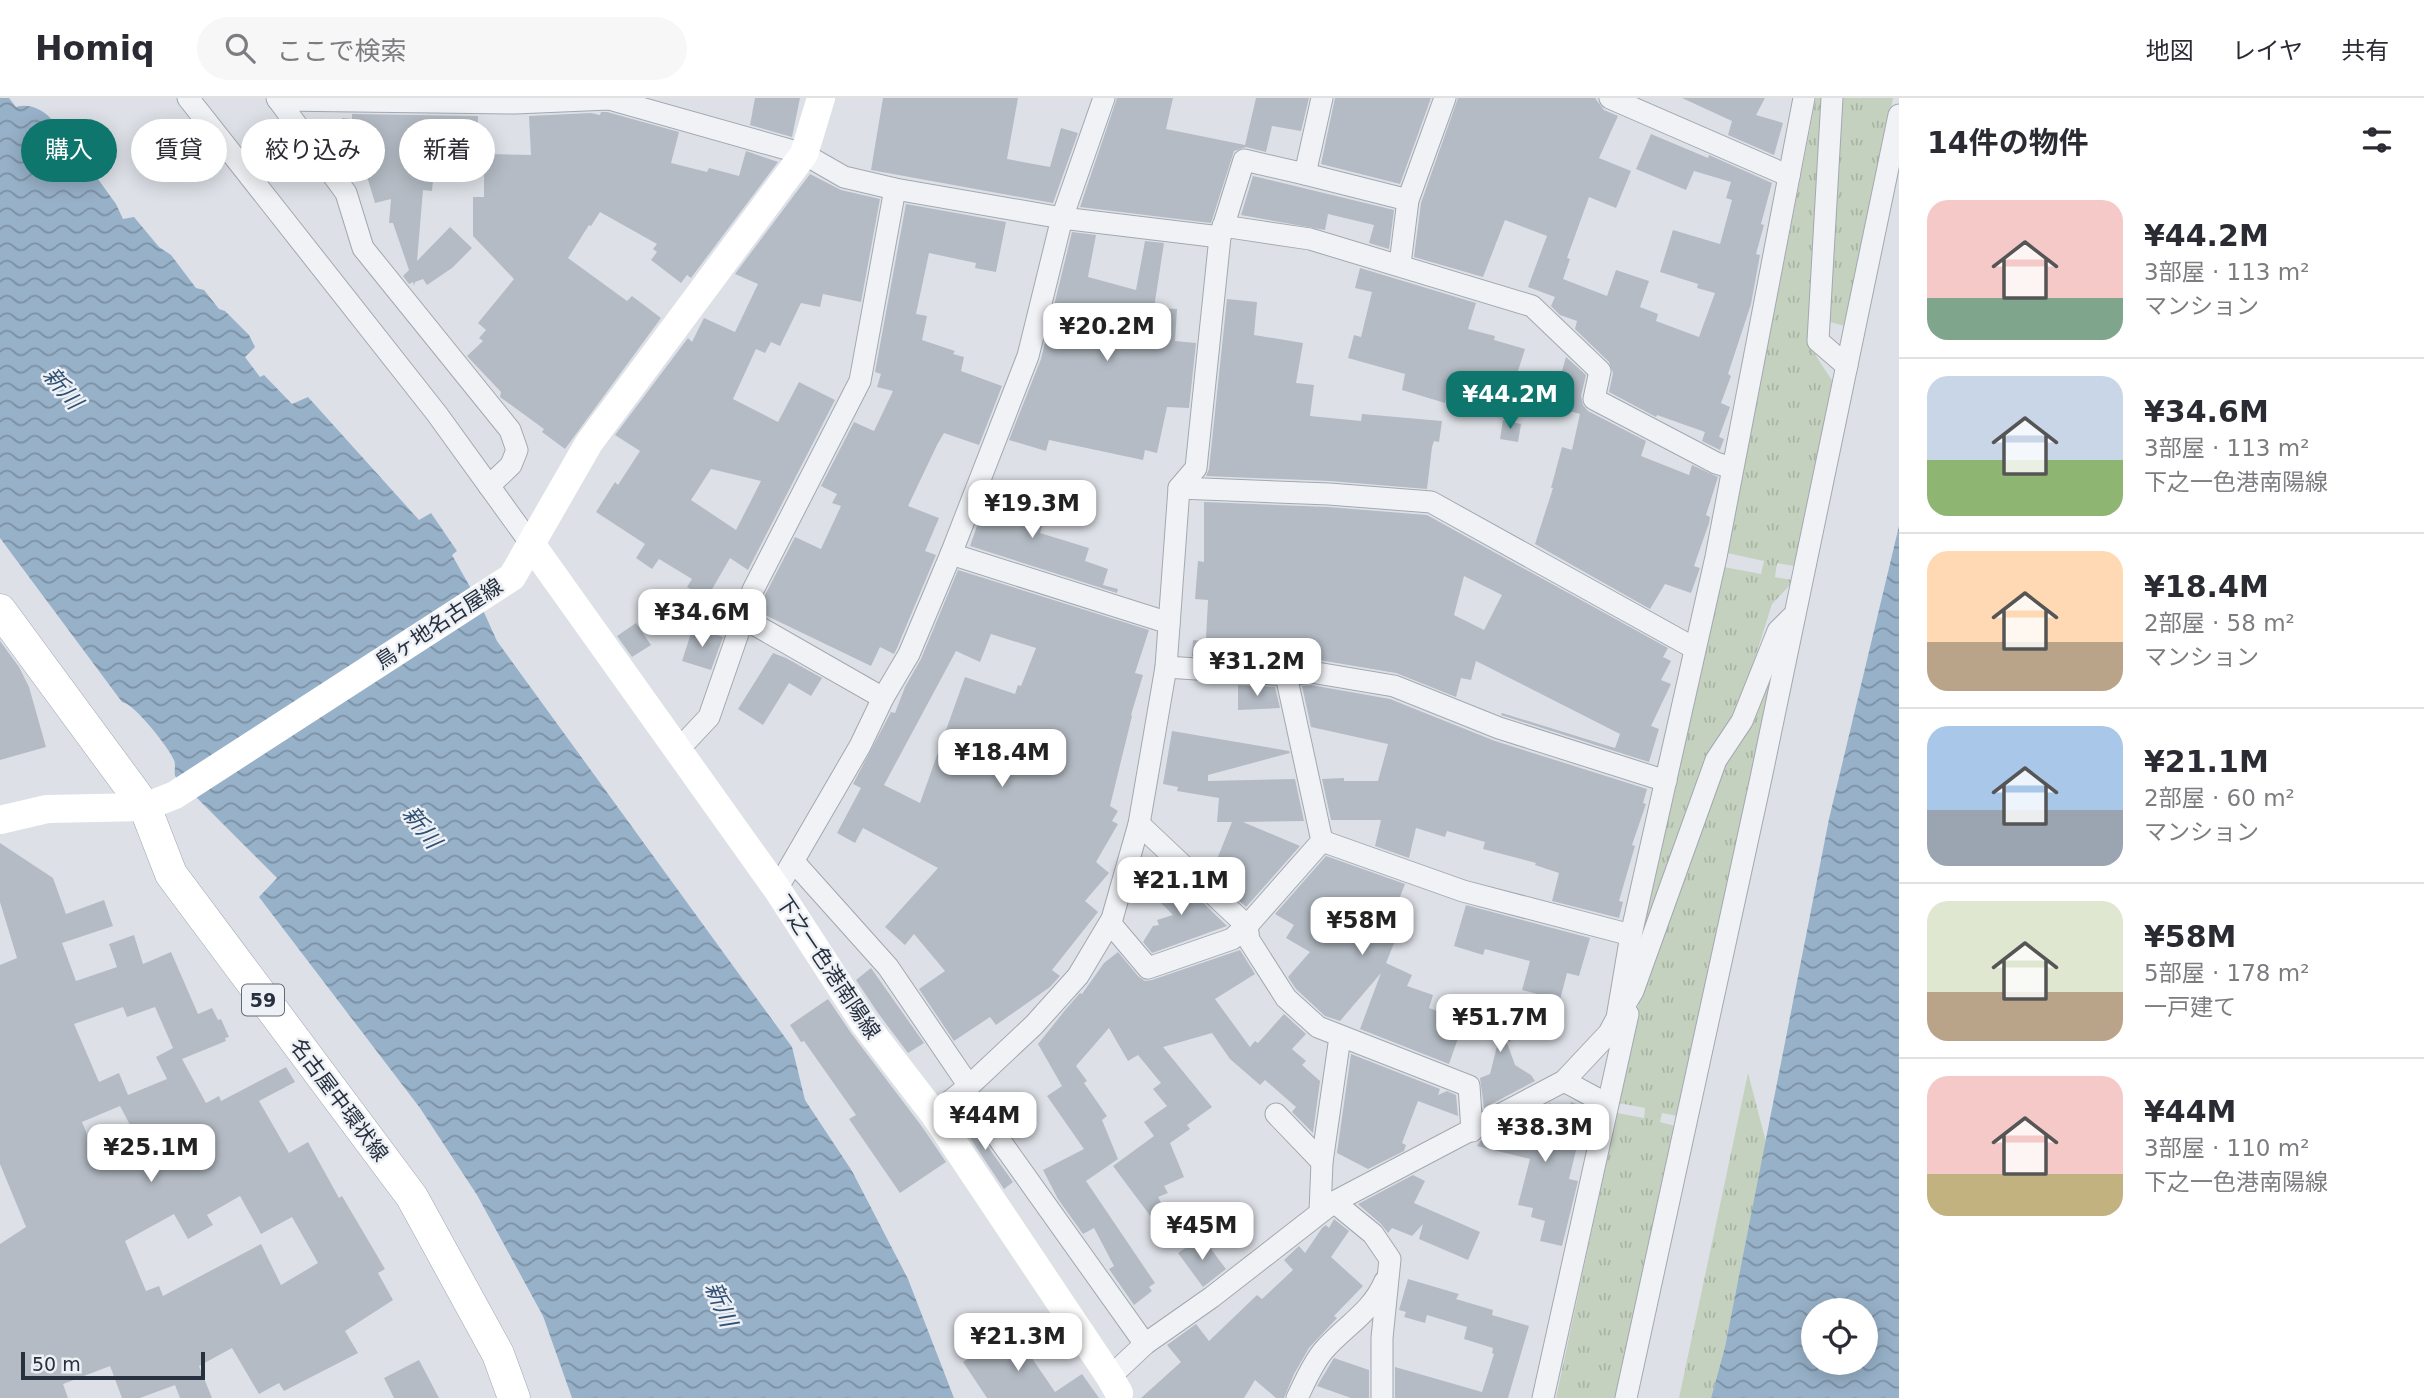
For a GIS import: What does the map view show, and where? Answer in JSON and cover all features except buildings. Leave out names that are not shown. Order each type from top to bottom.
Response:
[{"type":"main road","name":"鳥ヶ地名古屋線","points":[[0,820],[47,809],[145,807],[175,795],[512,577],[589,443],[804,155],[821,98]]},
{"type":"main road","name":"下之一色港南陽線","points":[[531,544],[777,890],[864,1023],[934,1114],[1118,1392]]},
{"type":"main road","name":"名古屋中環状線","points":[[4,625],[145,807],[171,874],[412,1197],[498,1354],[514,1398]]},
{"type":"street","points":[[188,98],[437,414],[531,544]]},
{"type":"street","points":[[777,890],[860,746],[883,698],[909,654],[951,554],[1028,356],[1062,218],[1104,98]]},
{"type":"street","points":[[1305,174],[1322,98]]},
{"type":"street","points":[[1401,264],[1408,200],[1445,98]]},
{"type":"street","points":[[1610,98],[1789,176]]},
{"type":"street","points":[[1616,1018],[1631,934],[1716,557],[1804,98]]},
{"type":"street","points":[[1832,98],[1818,341],[1847,366]]},
{"type":"street","points":[[278,99],[346,193],[363,248],[510,430],[517,450],[511,465],[489,486]]},
{"type":"street","points":[[278,99],[515,103],[609,99],[804,155],[844,177],[895,189],[1062,218],[1310,239],[1401,264],[1532,306],[1600,371],[1594,399],[1716,463],[1732,468]]},
{"type":"street","points":[[1626,1398],[1762,778],[1899,115]]},
{"type":"street","points":[[934,1114],[967,1088],[1034,1025],[1078,976],[1110,923],[1139,824],[1166,667],[1179,488],[1196,468],[1221,231],[1244,160],[1408,200]]},
{"type":"street","points":[[678,750],[709,717],[753,590],[860,380],[895,189]]},
{"type":"street","points":[[1179,488],[1329,494],[1431,502],[1694,648]]},
{"type":"street","points":[[951,554],[1170,623]]},
{"type":"street","points":[[1543,1398],[1633,991],[1716,760],[1742,721],[1778,631],[1794,614]]},
{"type":"street","points":[[743,618],[883,698]]},
{"type":"street","points":[[1166,667],[1286,675],[1311,672],[1394,686],[1499,728],[1666,781]]},
{"type":"street","points":[[1286,675],[1322,841]]},
{"type":"street","points":[[1139,824],[1247,926],[1249,940],[1286,998],[1318,1027],[1469,1086],[1472,1131]]},
{"type":"street","points":[[1322,841],[1463,891],[1631,934]]},
{"type":"street","points":[[1110,923],[1148,968],[1232,939],[1247,926],[1322,841]]},
{"type":"street","points":[[794,862],[888,967],[967,1088],[1145,1344]]},
{"type":"street","points":[[1118,1392],[1145,1344],[1212,1297],[1327,1207],[1564,1081],[1609,1033],[1633,991]]},
{"type":"street","points":[[1327,1207],[1321,1162],[1340,1037]]},
{"type":"street","points":[[1564,1081],[1607,1104]]},
{"type":"street","points":[[1276,1114],[1321,1162]]},
{"type":"street","points":[[1327,1207],[1373,1234],[1390,1259],[1382,1338],[1382,1398]]},
{"type":"street","points":[[1297,1398],[1322,1353],[1366,1312],[1380,1294],[1389,1270]]},
{"type":"green space","points":[[1816,98],[1824,98],[1812,304],[1807,342],[1835,385],[1794,566],[1777,563],[1775,577],[1792,580],[1791,584],[1772,604],[1736,718],[1638,951],[1724,567],[1761,574],[1764,561],[1727,553]]},
{"type":"green space","points":[[1840,98],[1893,98],[1849,327],[1826,321]]},
{"type":"green space","points":[[1779,649],[1678,1116],[1662,1113],[1660,1122],[1675,1126],[1616,1398],[1556,1398],[1617,1113],[1644,1118],[1645,1108],[1619,1103],[1641,992],[1722,763]]},
{"type":"green space","points":[[1748,1073],[1766,1142],[1725,1347],[1711,1398],[1679,1398]]},
{"type":"water","name":"新川","points":[[0,98],[9,98],[16,107],[36,108],[51,119],[21,119],[21,182],[100,182],[123,219],[134,217],[159,247],[171,255],[196,288],[204,290],[219,309],[225,311],[249,335],[255,347],[245,357],[260,377],[264,375],[292,404],[308,397],[419,520],[431,513],[457,551],[452,555],[497,641],[792,1047],[805,1100],[852,1171],[908,1279],[954,1398],[572,1398],[543,1316],[477,1195],[420,1108],[259,897],[277,878],[175,776],[174,760],[165,746],[151,727],[122,702],[0,538]]},
{"type":"water","points":[[1899,526],[1899,1398],[1711,1398],[1725,1347],[1829,819]]}]
